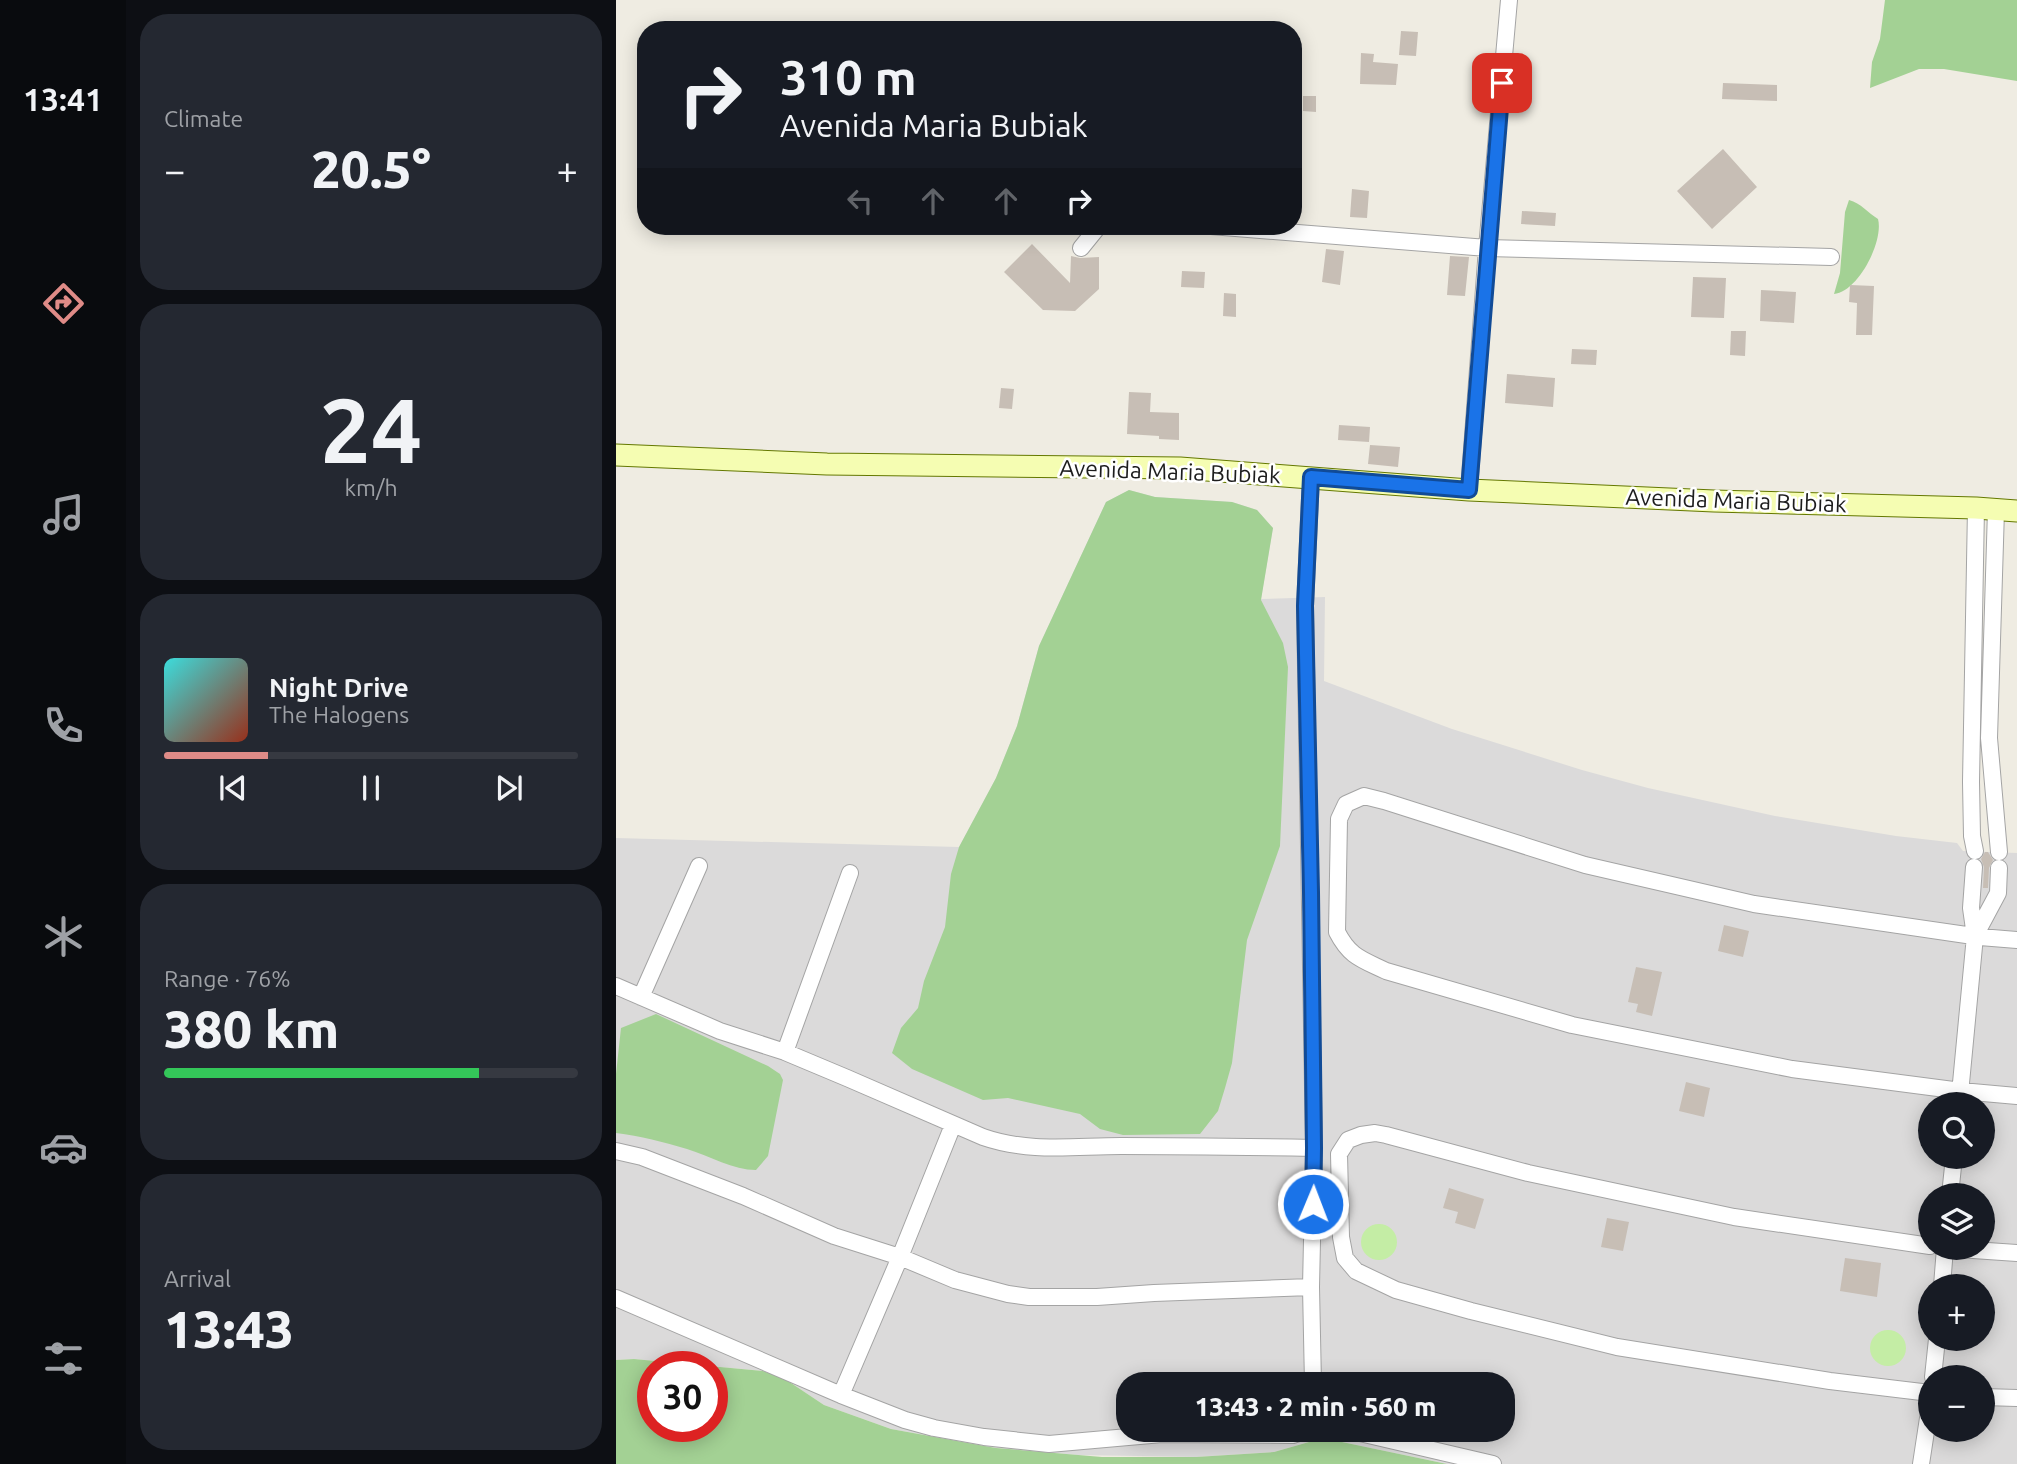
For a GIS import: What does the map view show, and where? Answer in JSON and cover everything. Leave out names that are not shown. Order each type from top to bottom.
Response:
[{"type":"street","points":[[1469,490],[1509,0]]},
{"type":"street","points":[[1302,233],[1487,248],[1831,257]]},
{"type":"street","points":[[1081,248],[1092,235]]},
{"type":"street","name":"Avenida Maria Bubiak","points":[[616,455],[827,464],[1180,468],[1469,490],[1714,501],[1996,509]]},
{"type":"street","points":[[1311,477],[1305,606],[1314,1148],[1311,1287],[1313,1372]]},
{"type":"street","points":[[1975,936],[1998,893],[1999,860],[1989,738],[1996,509]]},
{"type":"street","points":[[1960,1092],[1975,936],[1972,908],[1974,851],[1971,782],[1996,509]]},
{"type":"street","points":[[1930,1092],[1792,1069],[1572,1025],[1386,971],[1361,959],[1345,947],[1337,932],[1339,819],[1346,804],[1364,796],[1585,865],[1754,904],[2017,940]]},
{"type":"street","points":[[1974,851],[1985,838],[1996,834]]},
{"type":"street","points":[[641,997],[699,866]]},
{"type":"street","points":[[785,1052],[850,873]]},
{"type":"street","points":[[616,986],[720,1031],[785,1052],[1003,1144],[1037,1148],[1314,1148]]},
{"type":"street","points":[[1995,1096],[2017,1096]]},
{"type":"street","points":[[841,1395],[953,1125]]},
{"type":"street","points":[[1918,1244],[1734,1217],[1528,1173],[1375,1133],[1348,1140],[1339,1154],[1340,1237],[1345,1258],[1356,1271],[1396,1290],[1617,1347],[1830,1381],[1918,1392]]},
{"type":"street","points":[[616,1151],[642,1157],[743,1196],[834,1236],[992,1291],[1029,1297],[1097,1297],[1311,1287]]},
{"type":"street","points":[[1995,1251],[2017,1252]]},
{"type":"street","points":[[616,1298],[905,1420],[984,1437],[1049,1444],[1116,1438]]},
{"type":"street","points":[[1995,1397],[2017,1398]]},
{"type":"street","points":[[1399,1442],[1493,1464]]},
{"type":"street","points":[[1922,1464],[1925,1442]]},
{"type":"shaded area","points":[[1129,490],[1155,497],[1232,502],[1257,510],[1273,528],[1261,599],[1325,597],[1324,681],[1452,729],[1648,788],[1775,816],[1957,843],[1963,851],[2017,853],[2017,1464],[1447,1464],[1342,1442],[1515,1442],[1515,1372],[1116,1372],[1116,1442],[1309,1442],[1274,1452],[1196,1457],[1078,1455],[996,1448],[891,1429],[824,1405],[785,1379],[763,1371],[728,1368],[728,1351],[637,1351],[637,1359],[616,1360],[616,838],[959,847],[996,778],[1017,726],[1039,646],[1106,502]]},
{"type":"green space","points":[[1885,0],[2017,0],[2017,81],[1944,69],[1919,69],[1870,88],[1872,62],[1880,39]]},
{"type":"green space","points":[[1849,200],[1878,219],[1879,228],[1873,252],[1860,275],[1852,285],[1834,294],[1840,273],[1845,212]]},
{"type":"green space","points":[[1129,490],[1155,497],[1232,502],[1257,510],[1273,528],[1261,600],[1283,643],[1288,667],[1280,846],[1247,940],[1232,1063],[1218,1111],[1200,1134],[1123,1135],[1100,1129],[1080,1114],[1008,1098],[983,1100],[912,1069],[892,1053],[901,1028],[918,1008],[924,981],[945,927],[951,874],[959,847],[996,778],[1017,726],[1039,646],[1106,502]]},
{"type":"green space","points":[[656,1014],[780,1074],[783,1080],[768,1156],[756,1170],[730,1165],[670,1144],[616,1133],[616,1074],[621,1028]]},
{"type":"green space","points":[[1379,1224],[1392,1229],[1397,1242],[1392,1255],[1379,1260],[1366,1255],[1361,1242],[1366,1229]]},
{"type":"green space","points":[[1888,1330],[1901,1335],[1906,1348],[1901,1361],[1888,1366],[1875,1361],[1870,1348],[1875,1335]]},
{"type":"green space","points":[[634,1359],[637,1359],[637,1442],[728,1442],[728,1368],[763,1371],[785,1379],[824,1405],[891,1429],[996,1448],[1102,1457],[1196,1457],[1274,1452],[1309,1442],[1342,1442],[1447,1464],[616,1464],[616,1360]]},
{"type":"building","points":[[1401,31],[1418,32],[1416,56],[1399,55]]},
{"type":"building","points":[[1361,53],[1374,54],[1373,62],[1398,64],[1396,85],[1360,84]]},
{"type":"building","points":[[1723,83],[1777,85],[1777,101],[1722,99]]},
{"type":"building","points":[[1303,96],[1316,96],[1316,112],[1303,111]]},
{"type":"building","points":[[1723,149],[1757,187],[1712,229],[1677,191]]},
{"type":"building","points":[[1352,189],[1369,191],[1367,218],[1350,217]]},
{"type":"building","points":[[1522,211],[1556,213],[1555,226],[1521,224]]},
{"type":"building","points":[[1032,244],[1070,283],[1071,256],[1099,257],[1099,289],[1075,311],[1043,310],[1004,272]]},
{"type":"building","points":[[1326,249],[1344,251],[1340,285],[1322,282]]},
{"type":"building","points":[[1450,256],[1469,257],[1465,296],[1447,295]]},
{"type":"building","points":[[1182,271],[1205,272],[1204,288],[1181,287]]},
{"type":"building","points":[[1693,277],[1726,278],[1724,318],[1691,317]]},
{"type":"building","points":[[1850,285],[1874,286],[1872,335],[1856,335],[1857,303],[1849,302]]},
{"type":"building","points":[[1761,290],[1796,292],[1794,323],[1760,321]]},
{"type":"building","points":[[1224,293],[1236,294],[1236,317],[1223,316]]},
{"type":"building","points":[[1731,331],[1746,331],[1745,356],[1730,355]]},
{"type":"building","points":[[1572,349],[1597,350],[1596,365],[1571,364]]},
{"type":"building","points":[[1507,374],[1555,378],[1553,407],[1505,403]]},
{"type":"building","points":[[1001,388],[1014,389],[1012,409],[999,408]]},
{"type":"building","points":[[1129,392],[1151,393],[1150,412],[1179,413],[1179,440],[1127,434]]},
{"type":"building","points":[[1339,425],[1370,427],[1369,442],[1338,440]]},
{"type":"building","points":[[1370,445],[1400,447],[1398,467],[1368,464]]},
{"type":"building","points":[[1985,852],[1988,852],[1993,860],[1989,868],[1988,888],[1983,888],[1984,867],[1981,859]]},
{"type":"building","points":[[1724,925],[1749,931],[1743,957],[1718,951]]},
{"type":"building","points":[[1636,967],[1662,972],[1652,1016],[1636,1012],[1638,1004],[1628,1002]]},
{"type":"building","points":[[1686,1082],[1710,1088],[1704,1117],[1679,1111]]},
{"type":"building","points":[[1449,1188],[1484,1199],[1475,1229],[1455,1223],[1458,1212],[1443,1208]]},
{"type":"building","points":[[1607,1218],[1629,1222],[1623,1251],[1601,1247]]},
{"type":"building","points":[[1845,1258],[1881,1263],[1877,1297],[1840,1291]]},
{"type":"route","points":[[1313,1204],[1311,892],[1305,606],[1311,477],[1469,490],[1502,83]]}]
